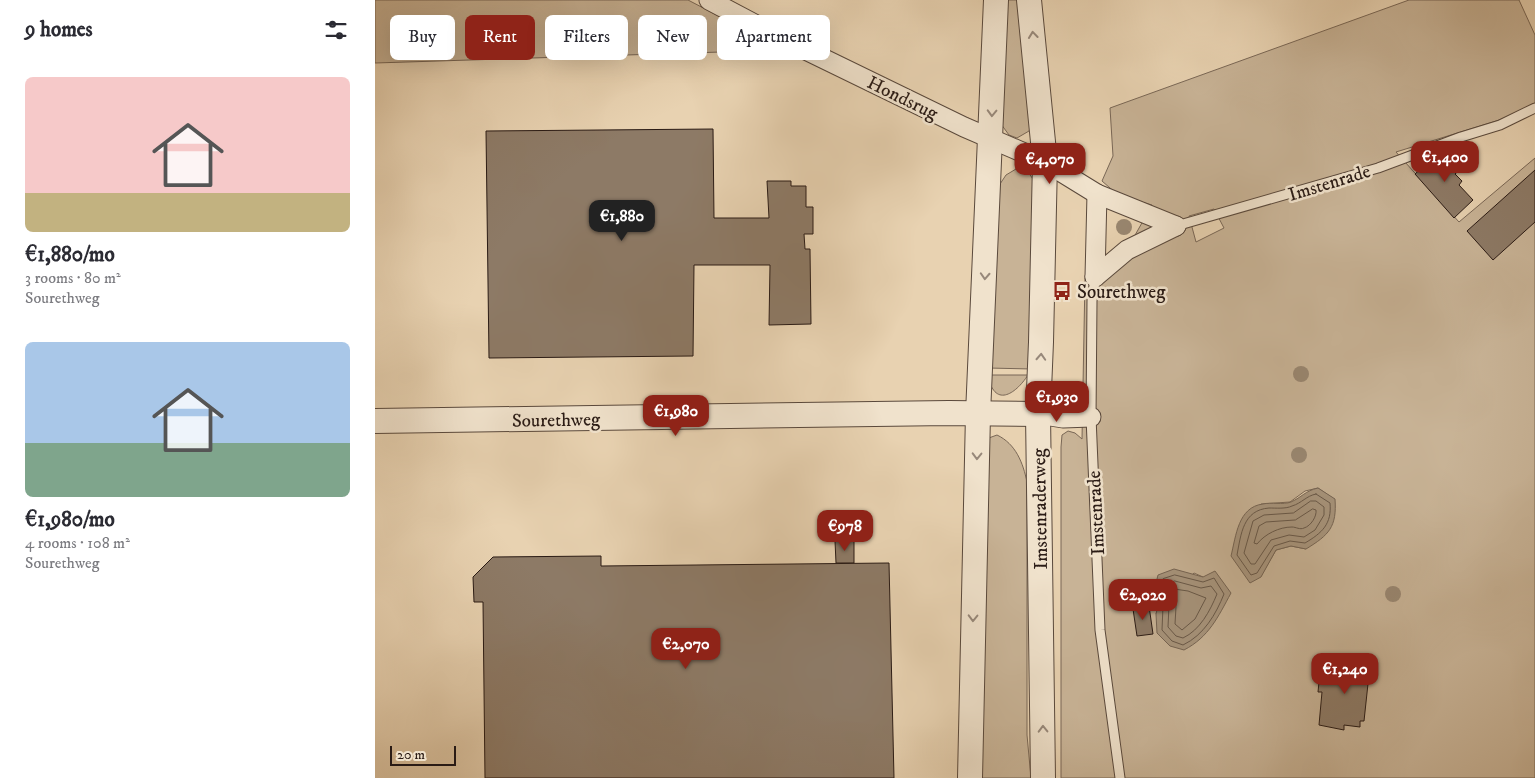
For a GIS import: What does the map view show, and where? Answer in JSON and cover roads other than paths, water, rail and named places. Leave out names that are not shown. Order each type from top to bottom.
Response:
[{"type":"street","name":"Hondsrug","points":[[709,0],[779,37],[991,140],[1045,162]]},
{"type":"street","points":[[970,778],[978,414],[996,0]]},
{"type":"street","name":"Imstenraderweg","points":[[1029,0],[1045,162],[1041,342],[1037,414],[1043,778]]},
{"type":"street","points":[[1045,162],[1097,194],[1175,226]]},
{"type":"street","name":"Imstenrade","points":[[1095,277],[1097,194]]},
{"type":"street","name":"Imstenrade","points":[[1095,277],[1127,250],[1175,226]]},
{"type":"street","points":[[1037,414],[1063,418],[1091,417]]},
{"type":"street","name":"Sourethweg","points":[[375,421],[1037,414]]},
{"type":"lane","name":"Imstenrade","points":[[1175,226],[1378,168],[1461,136],[1500,125],[1535,108]]},
{"type":"lane","name":"Imstenrade","points":[[1095,277],[1092,301],[1091,417],[1100,630],[1120,778]]},
{"type":"water","points":[[1318,488],[1335,499],[1335,517],[1330,529],[1321,539],[1306,549],[1291,546],[1276,550],[1261,577],[1250,583],[1231,556],[1239,524],[1243,516],[1255,506],[1266,503],[1291,502]]},
{"type":"water","points":[[1174,569],[1203,577],[1215,571],[1231,593],[1212,626],[1193,645],[1184,650],[1170,646],[1157,633],[1156,614],[1158,606],[1154,591],[1158,575]]},
{"type":"place","name":"Sourethweg","points":[[1062,291]]}]
